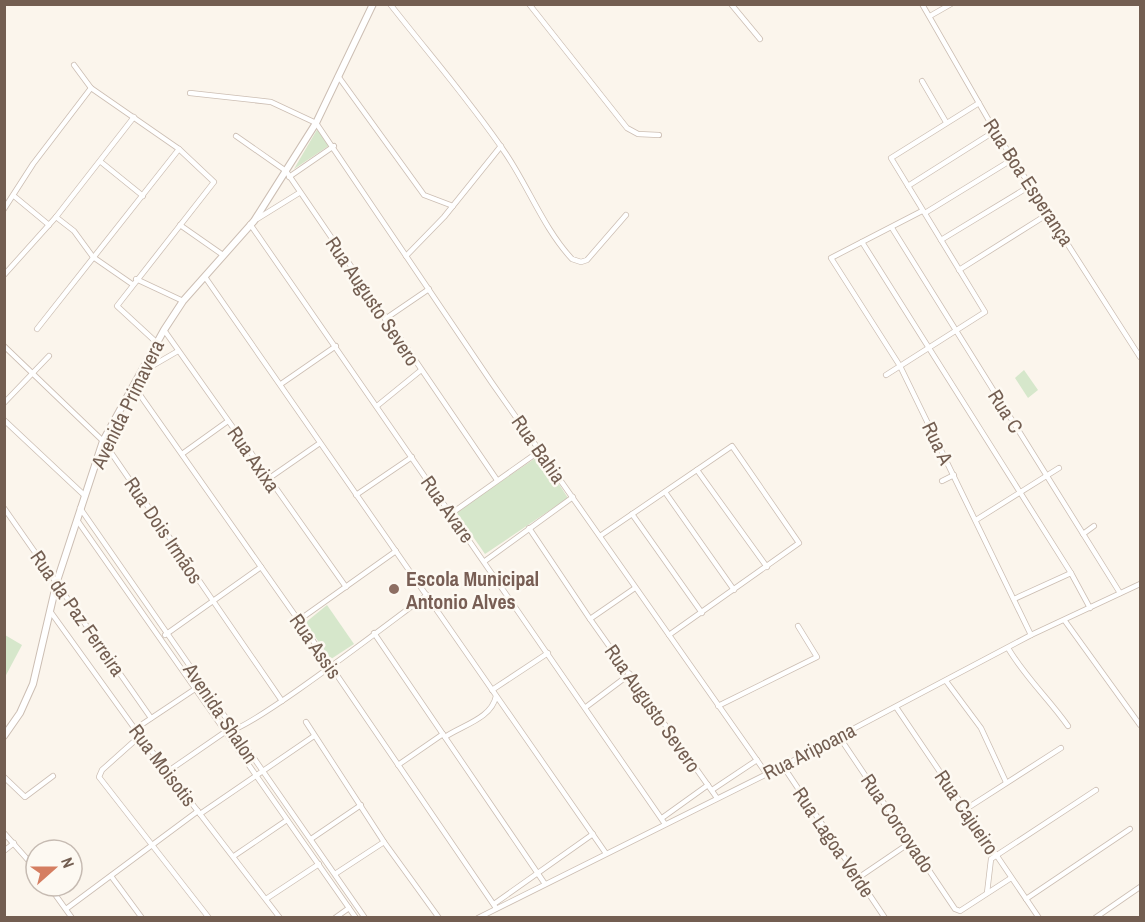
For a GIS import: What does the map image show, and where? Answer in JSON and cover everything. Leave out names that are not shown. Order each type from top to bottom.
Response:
[{"type":"street","name":"Avenida Primavera","points":[[4,736],[20,714],[33,684],[57,581],[79,507],[103,441],[156,342],[183,302],[252,222],[287,174],[316,123],[373,4]]},
{"type":"street","points":[[390,4],[501,146],[525,182],[539,213],[568,255],[578,262],[589,258],[626,215]]},
{"type":"street","points":[[528,4],[627,128],[638,134],[659,135]]},
{"type":"street","points":[[731,4],[760,39]]},
{"type":"street","name":"Rua Boa Esperança","points":[[922,4],[995,130],[1140,357]]},
{"type":"street","points":[[930,16],[951,4]]},
{"type":"street","points":[[74,65],[91,88],[179,148],[214,182],[132,284],[117,307],[156,342]]},
{"type":"street","points":[[338,76],[424,195],[453,206]]},
{"type":"street","points":[[922,81],[946,122]]},
{"type":"street","points":[[4,209],[33,164],[91,88]]},
{"type":"street","points":[[190,93],[271,102],[316,123]]},
{"type":"street","points":[[886,375],[985,312],[891,158],[946,122],[980,104]]},
{"type":"street","points":[[4,275],[50,225],[134,117]]},
{"type":"street","name":"Rua Bahia","points":[[316,123],[334,146],[406,256],[635,588],[766,773]]},
{"type":"street","points":[[908,186],[995,130]]},
{"type":"street","name":"Rua Augusto Severo","points":[[236,136],[287,174],[420,371],[497,480]]},
{"type":"street","points":[[287,174],[334,146]]},
{"type":"street","points":[[406,256],[453,206],[501,146]]},
{"type":"street","points":[[37,329],[179,148]]},
{"type":"street","points":[[1013,159],[924,212],[862,242],[1071,573],[1090,608]]},
{"type":"street","points":[[101,162],[143,196]]},
{"type":"street","points":[[941,240],[1030,186]]},
{"type":"street","points":[[252,222],[299,193]]},
{"type":"street","points":[[14,196],[50,225]]},
{"type":"street","points":[[959,270],[1048,214]]},
{"type":"street","points":[[56,217],[74,231],[93,257],[132,284]]},
{"type":"street","name":"Rua Avare","points":[[252,222],[665,824]]},
{"type":"street","points":[[180,225],[223,255]]},
{"type":"street","name":"Rua C","points":[[892,228],[1119,593]]},
{"type":"street","name":"Rua A","points":[[862,242],[831,258],[900,366],[1031,635]]},
{"type":"street","points":[[205,277],[605,852]]},
{"type":"street","points":[[136,279],[183,302]]},
{"type":"street","points":[[385,319],[429,289]]},
{"type":"street","name":"Rua Axixa","points":[[164,330],[346,587]]},
{"type":"street","name":"Rua Dois Irmãos","points":[[4,346],[103,441],[282,701]]},
{"type":"street","points":[[281,384],[336,346]]},
{"type":"street","points":[[138,374],[178,351]]},
{"type":"street","points":[[4,403],[49,356]]},
{"type":"street","points":[[377,406],[420,371]]},
{"type":"street","name":"Rua Assis","points":[[134,385],[495,906]]},
{"type":"street","points":[[4,420],[84,495]]},
{"type":"street","points":[[182,454],[228,421]]},
{"type":"street","points":[[268,479],[320,442]]},
{"type":"street","points":[[600,536],[732,446],[800,543],[669,635]]},
{"type":"street","points":[[452,513],[541,450]]},
{"type":"street","points":[[356,495],[412,457]]},
{"type":"street","points":[[976,520],[1059,468]]},
{"type":"street","points":[[697,470],[767,567]]},
{"type":"street","points":[[942,482],[954,475]]},
{"type":"street","points":[[665,492],[734,590]]},
{"type":"street","points":[[485,561],[573,497]]},
{"type":"street","name":"Avenida Shalon","points":[[79,507],[365,918]]},
{"type":"street","name":"Rua da Paz Ferreira","points":[[4,508],[151,718]]},
{"type":"street","points":[[633,514],[702,613]]},
{"type":"street","name":"Avenida Shalon","points":[[76,518],[255,775],[308,846],[356,918]]},
{"type":"street","points":[[1083,534],[1094,526]]},
{"type":"street","name":"Rua Augusto Severo","points":[[529,528],[590,619],[717,798]]},
{"type":"street","points":[[299,620],[396,552]]},
{"type":"street","points":[[160,638],[261,567]]},
{"type":"street","points":[[1014,599],[1071,573]]},
{"type":"street","name":"Rua Aripoana","points":[[478,918],[495,906],[545,884],[605,852],[783,766],[1031,635],[1140,584]]},
{"type":"street","points":[[590,619],[635,588]]},
{"type":"street","points":[[167,772],[225,732],[235,732],[282,701],[427,595]]},
{"type":"street","name":"Rua Moisotis","points":[[50,611],[140,736],[234,856],[277,916]]},
{"type":"street","points":[[1065,621],[1140,725]]},
{"type":"street","points":[[718,706],[817,657],[798,626]]},
{"type":"street","points":[[374,633],[545,884]]},
{"type":"street","points":[[1008,648],[1039,692],[1050,701],[1068,726]]},
{"type":"street","points":[[171,653],[178,649]]},
{"type":"street","points":[[492,690],[548,653]]},
{"type":"street","points":[[586,707],[630,674]]},
{"type":"street","points":[[946,681],[981,728],[1006,782]]},
{"type":"street","points":[[135,729],[195,689]]},
{"type":"street","points":[[398,765],[444,735],[488,712],[494,706],[496,696]]},
{"type":"street","name":"Rua Cajueiro","points":[[896,707],[1039,918]]},
{"type":"street","points":[[306,722],[384,842],[439,918]]},
{"type":"street","name":"Rua Corcovado","points":[[838,735],[958,911],[987,893]]},
{"type":"street","points":[[140,736],[125,748],[99,776],[209,918]]},
{"type":"street","points":[[66,909],[153,844],[314,736]]},
{"type":"street","points":[[966,809],[1061,748]]},
{"type":"street","points":[[662,818],[757,760]]},
{"type":"street","name":"Rua Lagoa Verde","points":[[783,766],[885,918]]},
{"type":"street","points":[[4,777],[25,797],[53,776]]},
{"type":"street","points":[[987,893],[989,863],[996,855],[1096,790]]},
{"type":"street","points":[[271,797],[277,793]]},
{"type":"street","points":[[308,846],[311,838],[360,805]]},
{"type":"street","points":[[234,856],[287,820]]},
{"type":"street","points":[[1026,899],[1130,830]]},
{"type":"street","points":[[4,833],[24,855]]},
{"type":"street","points":[[495,906],[537,872],[593,834]]},
{"type":"street","points":[[335,874],[384,842]]},
{"type":"street","points":[[858,878],[911,842]]},
{"type":"street","points":[[4,851],[14,843]]},
{"type":"street","points":[[266,899],[321,866],[328,865]]},
{"type":"street","points":[[111,876],[142,918]]},
{"type":"street","points":[[987,893],[1011,878]]},
{"type":"street","points":[[1095,918],[1140,887]]},
{"type":"street","points":[[344,900],[350,896]]},
{"type":"street","points":[[58,898],[72,918]]},
{"type":"street","points":[[335,918],[349,908]]},
{"type":"green space","points":[[318,128],[330,145],[294,169]]},
{"type":"green space","points":[[1024,370],[1038,390],[1028,398],[1015,378]]},
{"type":"green space","points":[[540,455],[568,498],[485,554],[456,512]]},
{"type":"green space","points":[[327,605],[354,644],[331,659],[305,623]]},
{"type":"green space","points":[[5,635],[22,645],[5,677]]},
{"type":"place","name":"Escola Municipal Antonio Alves","points":[[394,589]]}]
